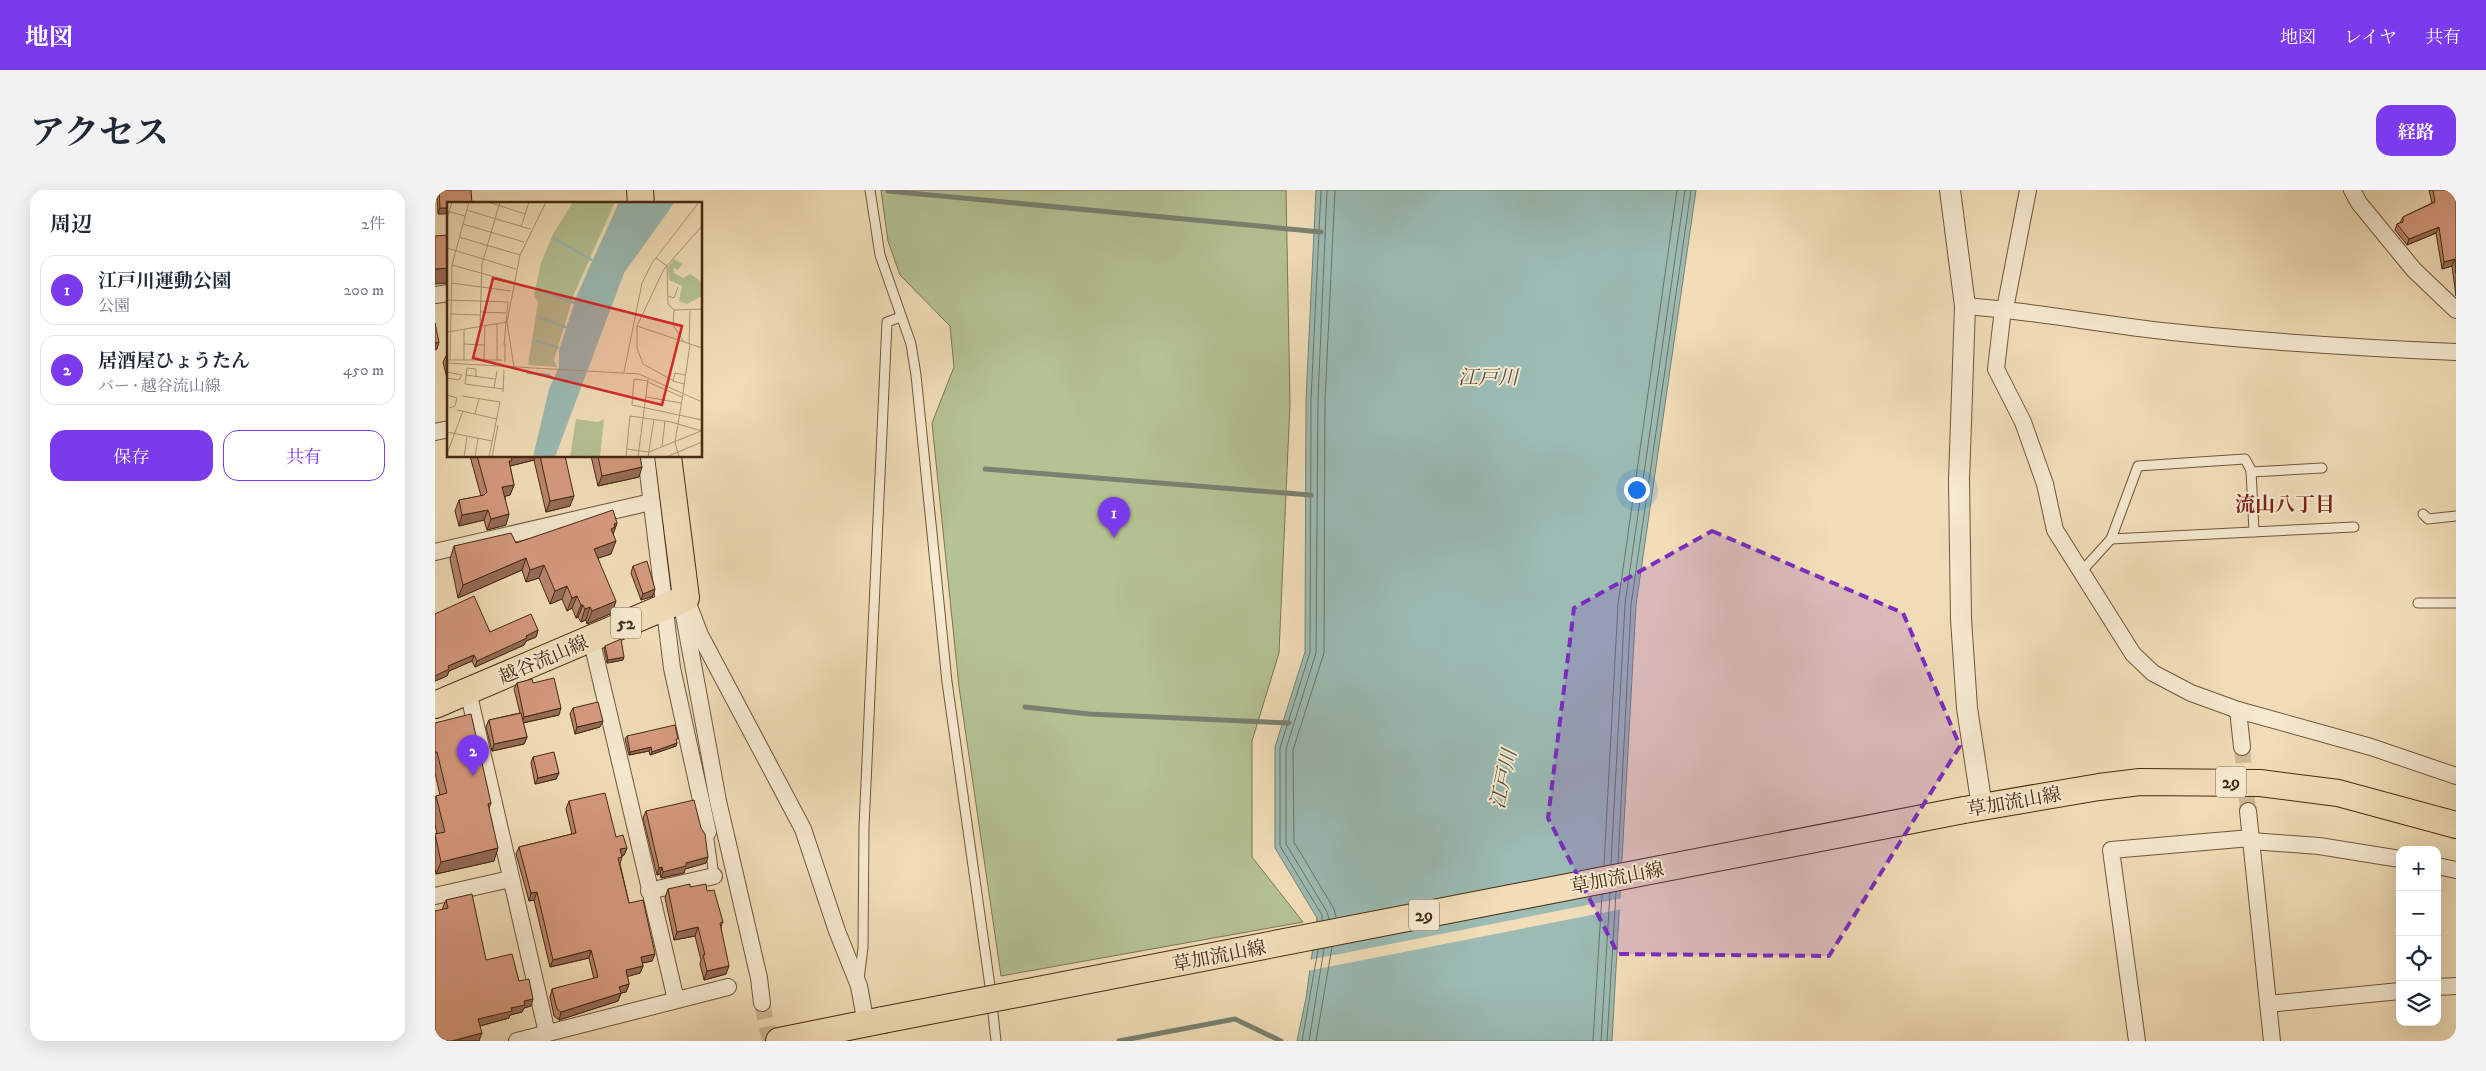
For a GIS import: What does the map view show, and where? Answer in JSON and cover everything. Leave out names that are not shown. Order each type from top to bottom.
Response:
[{"type":"main road","points":[[668,458],[677,602]]},
{"type":"main road","name":"越谷流山線","points":[[435,705],[677,602]]},
{"type":"main road","name":"草加流山線","points":[[779,1041],[869,1025],[1973,808],[2099,786],[2140,782],[2260,783],[2338,793],[2456,825]]},
{"type":"street","points":[[1950,190],[1965,306],[1959,480],[1959,587],[1973,808]]},
{"type":"street","points":[[2028,190],[2004,309],[1996,370],[2026,431],[2045,484],[2055,530],[2133,654],[2153,673],[2191,692],[2237,710],[2371,747],[2456,776]]},
{"type":"street","points":[[2352,190],[2359,203],[2414,270],[2456,310]]},
{"type":"street","points":[[1965,306],[2004,309],[2171,332],[2316,344],[2456,352]]},
{"type":"street","points":[[645,458],[651,502],[677,602],[718,801],[759,978],[762,1003]]},
{"type":"street","points":[[435,552],[651,502]]},
{"type":"street","points":[[677,602],[700,636],[803,829],[837,932],[859,986],[869,1025]]},
{"type":"street","points":[[677,602],[672,668],[708,832]]},
{"type":"street","points":[[591,638],[676,1000]]},
{"type":"street","points":[[468,691],[547,1033]]},
{"type":"street","points":[[2237,710],[2242,747]]},
{"type":"street","points":[[2248,811],[2272,1041]]},
{"type":"street","points":[[2137,1041],[2111,850],[2251,839],[2319,846],[2396,858]]},
{"type":"street","points":[[2441,867],[2456,870]]},
{"type":"street","points":[[649,891],[715,876]]},
{"type":"street","points":[[435,896],[510,878]]},
{"type":"street","points":[[2441,988],[2456,986]]},
{"type":"street","points":[[517,1041],[728,987]]},
{"type":"street","points":[[2268,1004],[2396,991]]},
{"type":"lane","points":[[870,190],[880,255],[911,344],[947,682],[988,967],[996,1041]]},
{"type":"lane","points":[[859,986],[863,948],[864,827],[887,322],[901,317]]},
{"type":"lane","points":[[2081,572],[2111,539],[2138,466],[2245,459],[2251,472],[2254,532]]},
{"type":"lane","points":[[2251,472],[2322,468]]},
{"type":"lane","points":[[2423,514],[2428,519],[2456,516]]},
{"type":"lane","points":[[2111,539],[2354,527]]},
{"type":"lane","points":[[2418,603],[2456,602]]},
{"type":"lane","points":[[708,832],[715,876]]},
{"type":"highlighted area","points":[[1712,531],[1903,613],[1960,746],[1829,956],[1618,954],[1548,818],[1574,608]]},
{"type":"green space","points":[[881,190],[1286,190],[1290,403],[1279,653],[1252,741],[1252,857],[1303,922],[1001,976],[959,687],[932,423],[954,367],[950,326],[900,275],[888,241]]},
{"type":"water","name":"江戸川","points":[[1316,190],[1696,190],[1636,605],[1612,1041],[1297,1041],[1306,998],[1317,918],[1275,848],[1275,747],[1305,652],[1306,399]]},
{"type":"pier","points":[[1623,898],[1622,909],[1307,971],[1309,960]]},
{"type":"building","points":[[439,190],[471,190],[472,202],[447,202],[447,208],[440,208]]},
{"type":"building","points":[[2433,190],[2456,190],[2456,273],[2455,259],[2444,262],[2439,227],[2409,239],[2397,224],[2403,222],[2403,217],[2435,202]]},
{"type":"building","points":[[447,235],[447,268],[435,269],[435,236]]},
{"type":"building","points":[[435,323],[439,342],[435,343]]},
{"type":"building","points":[[478,458],[511,458],[512,461],[509,461],[514,485],[502,487],[509,514],[491,519],[488,510],[462,515],[459,500],[484,495],[487,492]]},
{"type":"building","points":[[540,458],[565,458],[574,496],[550,501]]},
{"type":"building","points":[[598,458],[640,458],[642,467],[602,476]]},
{"type":"building","points":[[613,510],[617,523],[611,529],[616,541],[594,549],[616,601],[592,611],[590,607],[585,609],[577,596],[572,598],[567,586],[555,591],[544,565],[530,570],[526,558],[463,585],[454,546],[511,533],[516,543]]},
{"type":"building","points":[[647,561],[655,589],[643,594],[633,566]]},
{"type":"building","points":[[474,596],[490,632],[531,614],[538,630],[526,636],[527,638],[477,661],[474,655],[448,666],[449,669],[435,676],[435,614]]},
{"type":"building","points":[[621,639],[624,657],[608,660],[605,646]]},
{"type":"building","points":[[554,678],[561,708],[524,717],[517,683],[532,679],[533,683]]},
{"type":"building","points":[[598,702],[603,721],[577,727],[573,708]]},
{"type":"building","points":[[521,713],[527,737],[494,744],[489,720]]},
{"type":"building","points":[[471,714],[491,803],[488,804],[498,848],[441,862],[435,834],[445,832],[436,796],[447,793],[437,752],[435,752],[435,723]]},
{"type":"building","points":[[675,725],[677,743],[652,752],[651,747],[630,752],[627,736]]},
{"type":"building","points":[[554,752],[559,773],[538,778],[533,757]]},
{"type":"building","points":[[605,793],[616,837],[623,835],[627,848],[620,849],[622,857],[618,858],[629,903],[643,900],[655,954],[641,957],[643,966],[626,970],[629,984],[619,987],[621,993],[561,1012],[557,1009],[552,989],[598,977],[591,950],[553,960],[537,892],[531,893],[519,847],[576,833],[569,801]]},
{"type":"building","points":[[694,800],[701,828],[705,834],[708,857],[686,863],[686,866],[663,872],[662,867],[659,868],[646,811]]},
{"type":"building","points":[[690,884],[690,887],[706,884],[707,891],[714,890],[723,922],[720,923],[729,966],[707,971],[698,927],[677,932],[668,889]]},
{"type":"building","points":[[472,894],[486,960],[512,954],[519,981],[529,979],[533,999],[524,1001],[525,1005],[511,1008],[512,1011],[478,1019],[482,1033],[452,1041],[441,1041],[440,1038],[435,1039],[435,911],[448,908],[446,900]]},
{"type":"waterway","points":[[888,191],[1321,232]]},
{"type":"waterway","points":[[985,469],[1311,495]]},
{"type":"waterway","points":[[1025,707],[1089,714],[1289,723]]},
{"type":"waterway","points":[[1119,1041],[1235,1019],[1281,1041]]},
{"type":"tunnel","points":[[2242,747],[2248,811]]},
{"type":"tunnel","points":[[762,1003],[770,1041]]},
{"type":"place","name":"江戸川運動公園","points":[[1114,538]]},
{"type":"place","name":"居酒屋ひょうたん","points":[[473,776]]},
{"type":"district","name":"流山八丁目","points":[[2285,504]]}]
